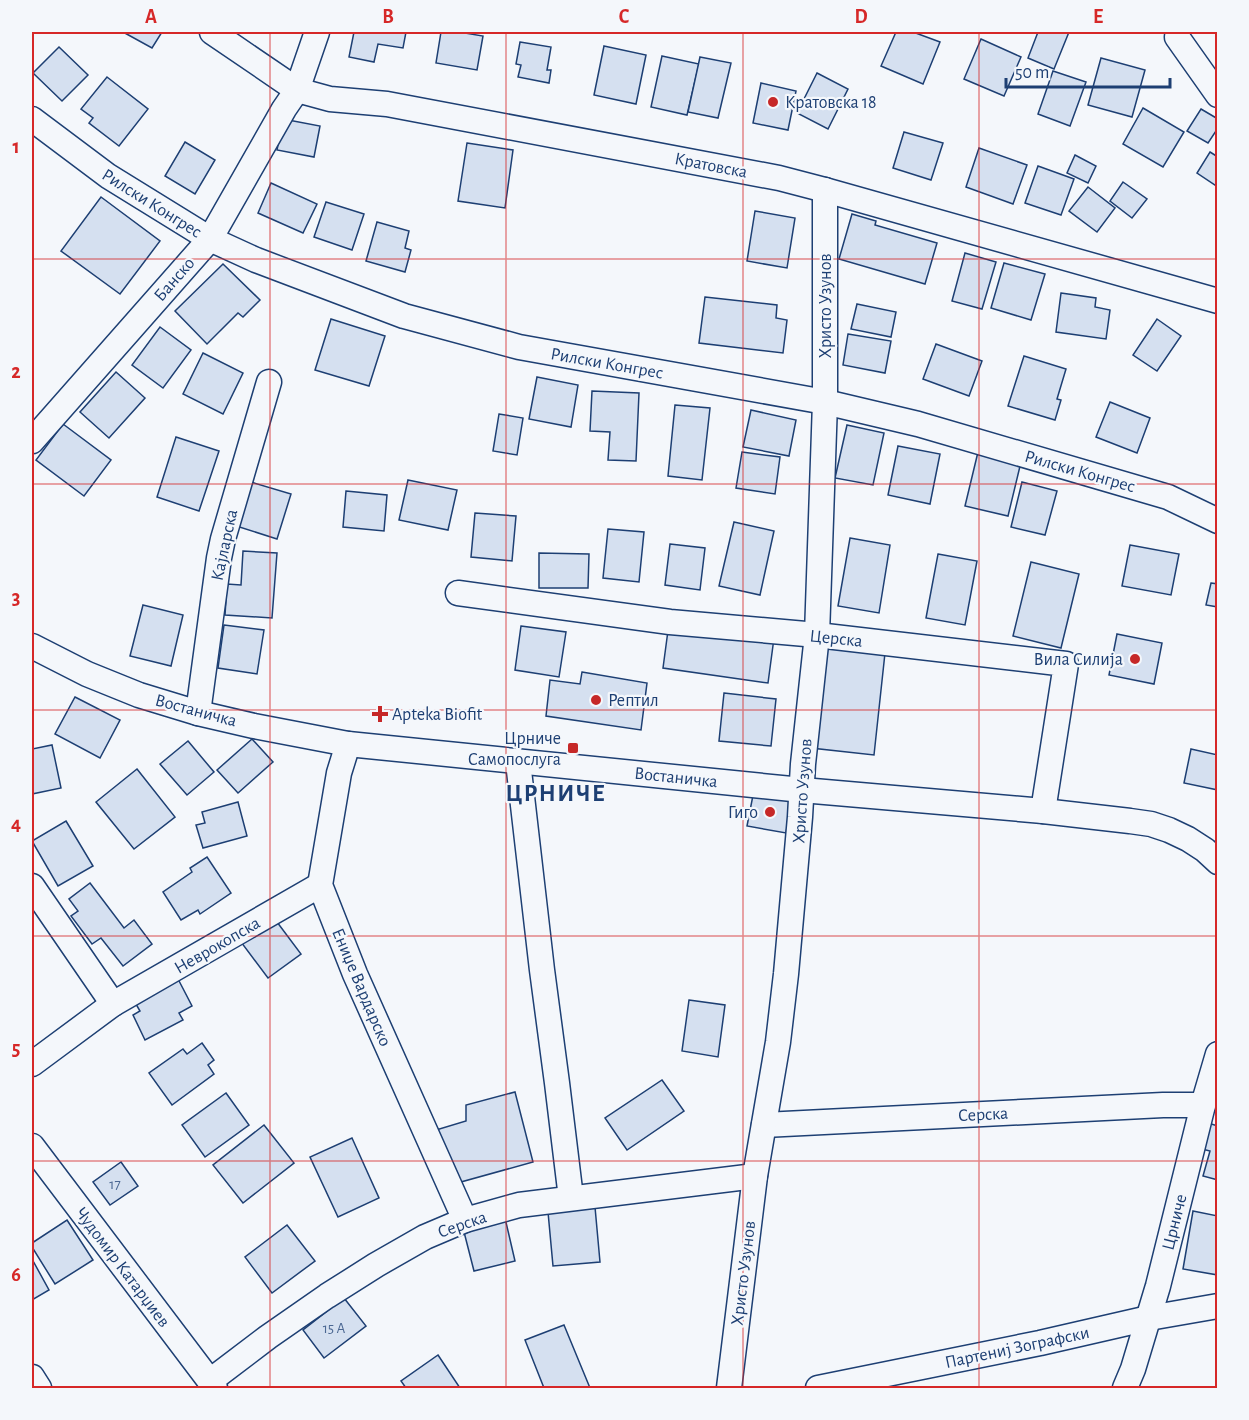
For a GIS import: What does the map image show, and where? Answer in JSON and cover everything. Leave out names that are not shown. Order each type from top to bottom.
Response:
[{"type":"street","name":"Кратовска","points":[[212,32],[297,90],[330,99],[387,104],[780,178],[1218,301]]},
{"type":"street","name":"Банско","points":[[32,441],[210,239],[297,90],[317,32]]},
{"type":"street","points":[[1177,37],[1218,95]]},
{"type":"street","name":"Рилски Конгрес","points":[[32,119],[108,176],[210,239],[275,268],[404,316],[519,347],[825,402],[918,424],[1168,497],[1218,521]]},
{"type":"street","name":"Христо Узунов","points":[[729,1389],[755,1176],[778,1042],[786,974],[803,764],[817,635],[825,402],[825,190]]},
{"type":"street","name":"Кајларска","points":[[198,713],[223,538],[269,382]]},
{"type":"street","name":"Церска","points":[[458,593],[670,622],[817,635],[1066,664],[1043,811]]},
{"type":"street","name":"Востаничка","points":[[32,646],[87,674],[139,695],[198,713],[348,744],[1130,821],[1169,830],[1188,839],[1218,862]]},
{"type":"street","points":[[320,885],[339,773],[348,744]]},
{"type":"street","points":[[518,762],[571,1198]]},
{"type":"street","name":"Неврокопска","points":[[32,1064],[113,1004],[320,885]]},
{"type":"street","name":"Ениџе Вардарско","points":[[320,885],[355,974],[465,1220]]},
{"type":"street","points":[[32,886],[113,1004]]},
{"type":"street","name":"Црниче","points":[[1125,1389],[1158,1286],[1218,1054]]},
{"type":"street","name":"Серска","points":[[764,1125],[1163,1105],[1203,1105]]},
{"type":"street","name":"Чудомир Катарџиев","points":[[32,1146],[212,1385]]},
{"type":"street","name":"Серска","points":[[212,1385],[268,1337],[356,1277],[425,1237],[465,1220],[519,1205],[755,1176]]},
{"type":"street","name":"Партениј Зографски","points":[[818,1389],[1149,1318],[1218,1306]]},
{"type":"street","points":[[32,1377],[39,1389]]},
{"type":"building","points":[[123,32],[162,32],[152,48]]},
{"type":"building","points":[[354,32],[406,32],[403,48],[378,44],[374,62],[349,57]]},
{"type":"building","points":[[441,32],[483,36],[477,70],[436,63]]},
{"type":"building","points":[[896,32],[913,32],[940,42],[923,84],[881,66]]},
{"type":"building","points":[[1038,32],[1069,32],[1054,69],[1028,58]]},
{"type":"building","points":[[981,39],[1021,57],[1004,96],[964,79]]},
{"type":"building","points":[[520,42],[551,47],[547,70],[551,70],[549,83],[518,77],[521,65],[516,64]]},
{"type":"building","points":[[604,46],[646,55],[636,104],[594,95]]},
{"type":"building","points":[[59,47],[88,75],[62,101],[33,73]]},
{"type":"building","points":[[662,56],[699,64],[687,115],[651,107]]},
{"type":"building","points":[[700,57],[731,63],[718,118],[688,112]]},
{"type":"building","points":[[1101,58],[1145,70],[1132,117],[1088,105]]},
{"type":"building","points":[[1053,71],[1086,82],[1070,126],[1038,114]]},
{"type":"building","points":[[817,73],[848,89],[828,129],[797,113]]},
{"type":"building","points":[[107,77],[148,109],[119,146],[89,123],[93,118],[81,109]]},
{"type":"building","points":[[761,83],[796,91],[788,130],[753,123]]},
{"type":"building","points":[[1143,108],[1184,132],[1163,167],[1123,144]]},
{"type":"building","points":[[1201,109],[1218,119],[1218,128],[1208,143],[1187,131]]},
{"type":"building","points":[[283,119],[320,126],[314,157],[277,150]]},
{"type":"building","points":[[904,132],[943,143],[931,180],[893,168]]},
{"type":"building","points":[[185,142],[215,160],[195,194],[165,176]]},
{"type":"building","points":[[467,143],[513,150],[505,208],[458,201]]},
{"type":"building","points":[[979,148],[1027,165],[1013,204],[966,187]]},
{"type":"building","points":[[1210,152],[1218,157],[1218,187],[1197,173]]},
{"type":"building","points":[[1075,155],[1096,166],[1088,183],[1067,173]]},
{"type":"building","points":[[1038,166],[1074,179],[1061,215],[1025,203]]},
{"type":"building","points":[[1123,182],[1147,199],[1132,218],[1110,201]]},
{"type":"building","points":[[271,183],[317,204],[303,233],[258,213]]},
{"type":"building","points":[[1088,187],[1115,208],[1097,232],[1069,211]]},
{"type":"building","points":[[101,197],[160,241],[120,294],[61,251]]},
{"type":"building","points":[[326,202],[364,214],[352,250],[314,237]]},
{"type":"building","points":[[755,211],[795,218],[787,268],[747,261]]},
{"type":"building","points":[[852,214],[876,221],[875,225],[937,243],[925,284],[839,259]]},
{"type":"building","points":[[377,222],[409,231],[405,248],[411,250],[405,272],[366,261]]},
{"type":"building","points":[[965,253],[996,262],[982,309],[952,301]]},
{"type":"building","points":[[1004,263],[1045,274],[1031,320],[991,308]]},
{"type":"building","points":[[223,264],[260,300],[243,317],[238,313],[207,344],[175,311]]},
{"type":"building","points":[[1061,293],[1096,298],[1095,307],[1110,310],[1106,339],[1056,332]]},
{"type":"building","points":[[705,297],[777,305],[776,318],[787,320],[783,353],[699,343]]},
{"type":"building","points":[[857,304],[896,312],[891,337],[851,329]]},
{"type":"building","points":[[331,319],[385,336],[369,386],[315,370]]},
{"type":"building","points":[[1157,319],[1181,336],[1157,371],[1133,355]]},
{"type":"building","points":[[160,327],[191,350],[163,388],[132,365]]},
{"type":"building","points":[[848,334],[891,341],[885,373],[843,365]]},
{"type":"building","points":[[936,344],[982,361],[969,396],[923,379]]},
{"type":"building","points":[[203,353],[243,373],[223,414],[183,394]]},
{"type":"building","points":[[1024,356],[1066,369],[1057,399],[1061,400],[1055,420],[1008,406]]},
{"type":"building","points":[[116,372],[145,398],[109,438],[80,412]]},
{"type":"building","points":[[537,377],[578,385],[571,427],[529,419]]},
{"type":"building","points":[[592,391],[639,393],[636,461],[608,460],[610,432],[590,431]]},
{"type":"building","points":[[1110,402],[1150,418],[1137,453],[1096,437]]},
{"type":"building","points":[[675,405],[710,408],[702,480],[668,476]]},
{"type":"building","points":[[751,410],[796,420],[789,456],[743,447]]},
{"type":"building","points":[[499,414],[523,418],[517,455],[493,451]]},
{"type":"building","points":[[63,424],[111,460],[84,496],[36,460]]},
{"type":"building","points":[[847,425],[884,433],[873,485],[835,478]]},
{"type":"building","points":[[176,437],[219,451],[199,511],[157,497]]},
{"type":"building","points":[[898,446],[940,454],[930,504],[888,495]]},
{"type":"building","points":[[742,452],[780,457],[775,494],[736,488]]},
{"type":"building","points":[[978,452],[1021,462],[1008,516],[965,506]]},
{"type":"building","points":[[244,480],[291,494],[277,539],[230,524]]},
{"type":"building","points":[[408,480],[457,490],[448,530],[399,520]]},
{"type":"building","points":[[1022,482],[1057,491],[1045,535],[1011,527]]},
{"type":"building","points":[[346,491],[387,495],[384,531],[343,527]]},
{"type":"building","points":[[475,513],[516,516],[512,561],[471,557]]},
{"type":"building","points":[[734,522],[774,531],[760,595],[719,586]]},
{"type":"building","points":[[608,529],[644,532],[639,582],[603,578]]},
{"type":"building","points":[[850,538],[890,545],[879,613],[838,606]]},
{"type":"building","points":[[670,544],[705,548],[700,590],[665,585]]},
{"type":"building","points":[[1130,545],[1179,554],[1171,595],[1122,586]]},
{"type":"building","points":[[243,551],[277,553],[272,618],[225,615],[227,584],[241,585]]},
{"type":"building","points":[[539,553],[589,554],[588,588],[539,588]]},
{"type":"building","points":[[938,554],[977,561],[965,625],[926,618]]},
{"type":"building","points":[[1031,562],[1079,574],[1061,648],[1013,636]]},
{"type":"building","points":[[1211,583],[1218,584],[1218,607],[1206,605]]},
{"type":"building","points":[[143,605],[183,615],[171,666],[130,656]]},
{"type":"building","points":[[669,623],[774,638],[768,683],[663,668]]},
{"type":"building","points":[[224,625],[264,630],[257,674],[218,668]]},
{"type":"building","points":[[521,626],[566,632],[559,677],[515,670]]},
{"type":"building","name":"Вила Силија","points":[[1117,634],[1162,643],[1154,684],[1109,675]]},
{"type":"building","points":[[826,647],[885,653],[874,755],[811,748]]},
{"type":"building","name":"Рептил","points":[[582,672],[647,683],[641,730],[546,716],[550,680],[580,684]]},
{"type":"building","points":[[724,693],[776,699],[771,746],[719,741]]},
{"type":"building","points":[[75,697],[120,720],[100,758],[55,734]]},
{"type":"building","points":[[252,739],[273,762],[238,793],[217,770]]},
{"type":"building","points":[[188,741],[214,772],[187,795],[160,764]]},
{"type":"building","points":[[52,745],[61,788],[32,794],[32,749]]},
{"type":"building","points":[[1191,749],[1218,755],[1218,790],[1184,783]]},
{"type":"building","points":[[137,769],[175,817],[134,849],[96,802]]},
{"type":"building","name":"Гиго","points":[[754,790],[792,797],[786,833],[747,826]]},
{"type":"building","points":[[238,802],[247,836],[203,848],[196,825],[205,823],[202,812]]},
{"type":"building","points":[[66,821],[93,866],[58,886],[32,841]]},
{"type":"building","points":[[207,857],[231,893],[200,914],[198,910],[181,920],[163,892],[192,872],[190,868]]},
{"type":"building","points":[[90,883],[124,928],[134,920],[152,944],[123,966],[101,938],[92,944],[71,916],[78,911],[69,899]]},
{"type":"building","points":[[274,918],[301,954],[268,978],[241,942]]},
{"type":"building","points":[[177,977],[192,1006],[179,1013],[183,1020],[145,1040],[133,1015],[140,1011],[133,999]]},
{"type":"building","points":[[689,1000],[725,1005],[718,1057],[682,1051]]},
{"type":"building","points":[[202,1043],[214,1060],[208,1065],[214,1074],[172,1105],[149,1073],[183,1049],[187,1054]]},
{"type":"building","points":[[662,1080],[684,1111],[627,1150],[605,1118]]},
{"type":"building","points":[[515,1092],[533,1162],[450,1185],[436,1130],[466,1121],[466,1105]]},
{"type":"building","points":[[226,1093],[249,1125],[205,1157],[182,1125]]},
{"type":"building","points":[[1208,1123],[1218,1126],[1218,1180],[1203,1176],[1210,1151],[1202,1149]]},
{"type":"building","points":[[264,1125],[294,1163],[243,1203],[213,1165]]},
{"type":"building","points":[[352,1138],[379,1198],[338,1217],[310,1157]]},
{"type":"building","points":[[121,1162],[138,1186],[110,1205],[93,1182]]},
{"type":"building","points":[[595,1207],[600,1262],[553,1266],[548,1212]]},
{"type":"building","points":[[1193,1211],[1218,1216],[1218,1275],[1183,1269]]},
{"type":"building","points":[[505,1218],[515,1261],[474,1271],[463,1228]]},
{"type":"building","points":[[67,1220],[93,1260],[55,1284],[32,1247],[32,1243]]},
{"type":"building","points":[[287,1225],[315,1261],[272,1293],[245,1257]]},
{"type":"building","points":[[32,1259],[49,1290],[32,1300]]},
{"type":"building","points":[[344,1298],[366,1326],[324,1358],[303,1330]]},
{"type":"building","points":[[564,1325],[590,1388],[544,1388],[525,1340]]},
{"type":"building","points":[[438,1355],[460,1388],[406,1388],[401,1381]]},
{"type":"place","name":"Кратовска 18","points":[[773,102]]},
{"type":"place","name":"Вила Силија","points":[[1135,659]]},
{"type":"place","name":"Рептил","points":[[596,700]]},
{"type":"place","name":"Apteka Biofit","points":[[380,714]]},
{"type":"place","name":"Црниче Самопослуга","points":[[573,748]]},
{"type":"place","name":"Гиго","points":[[770,812]]},
{"type":"district","name":"ЦРНИЧЕ","points":[[556,793]]}]
